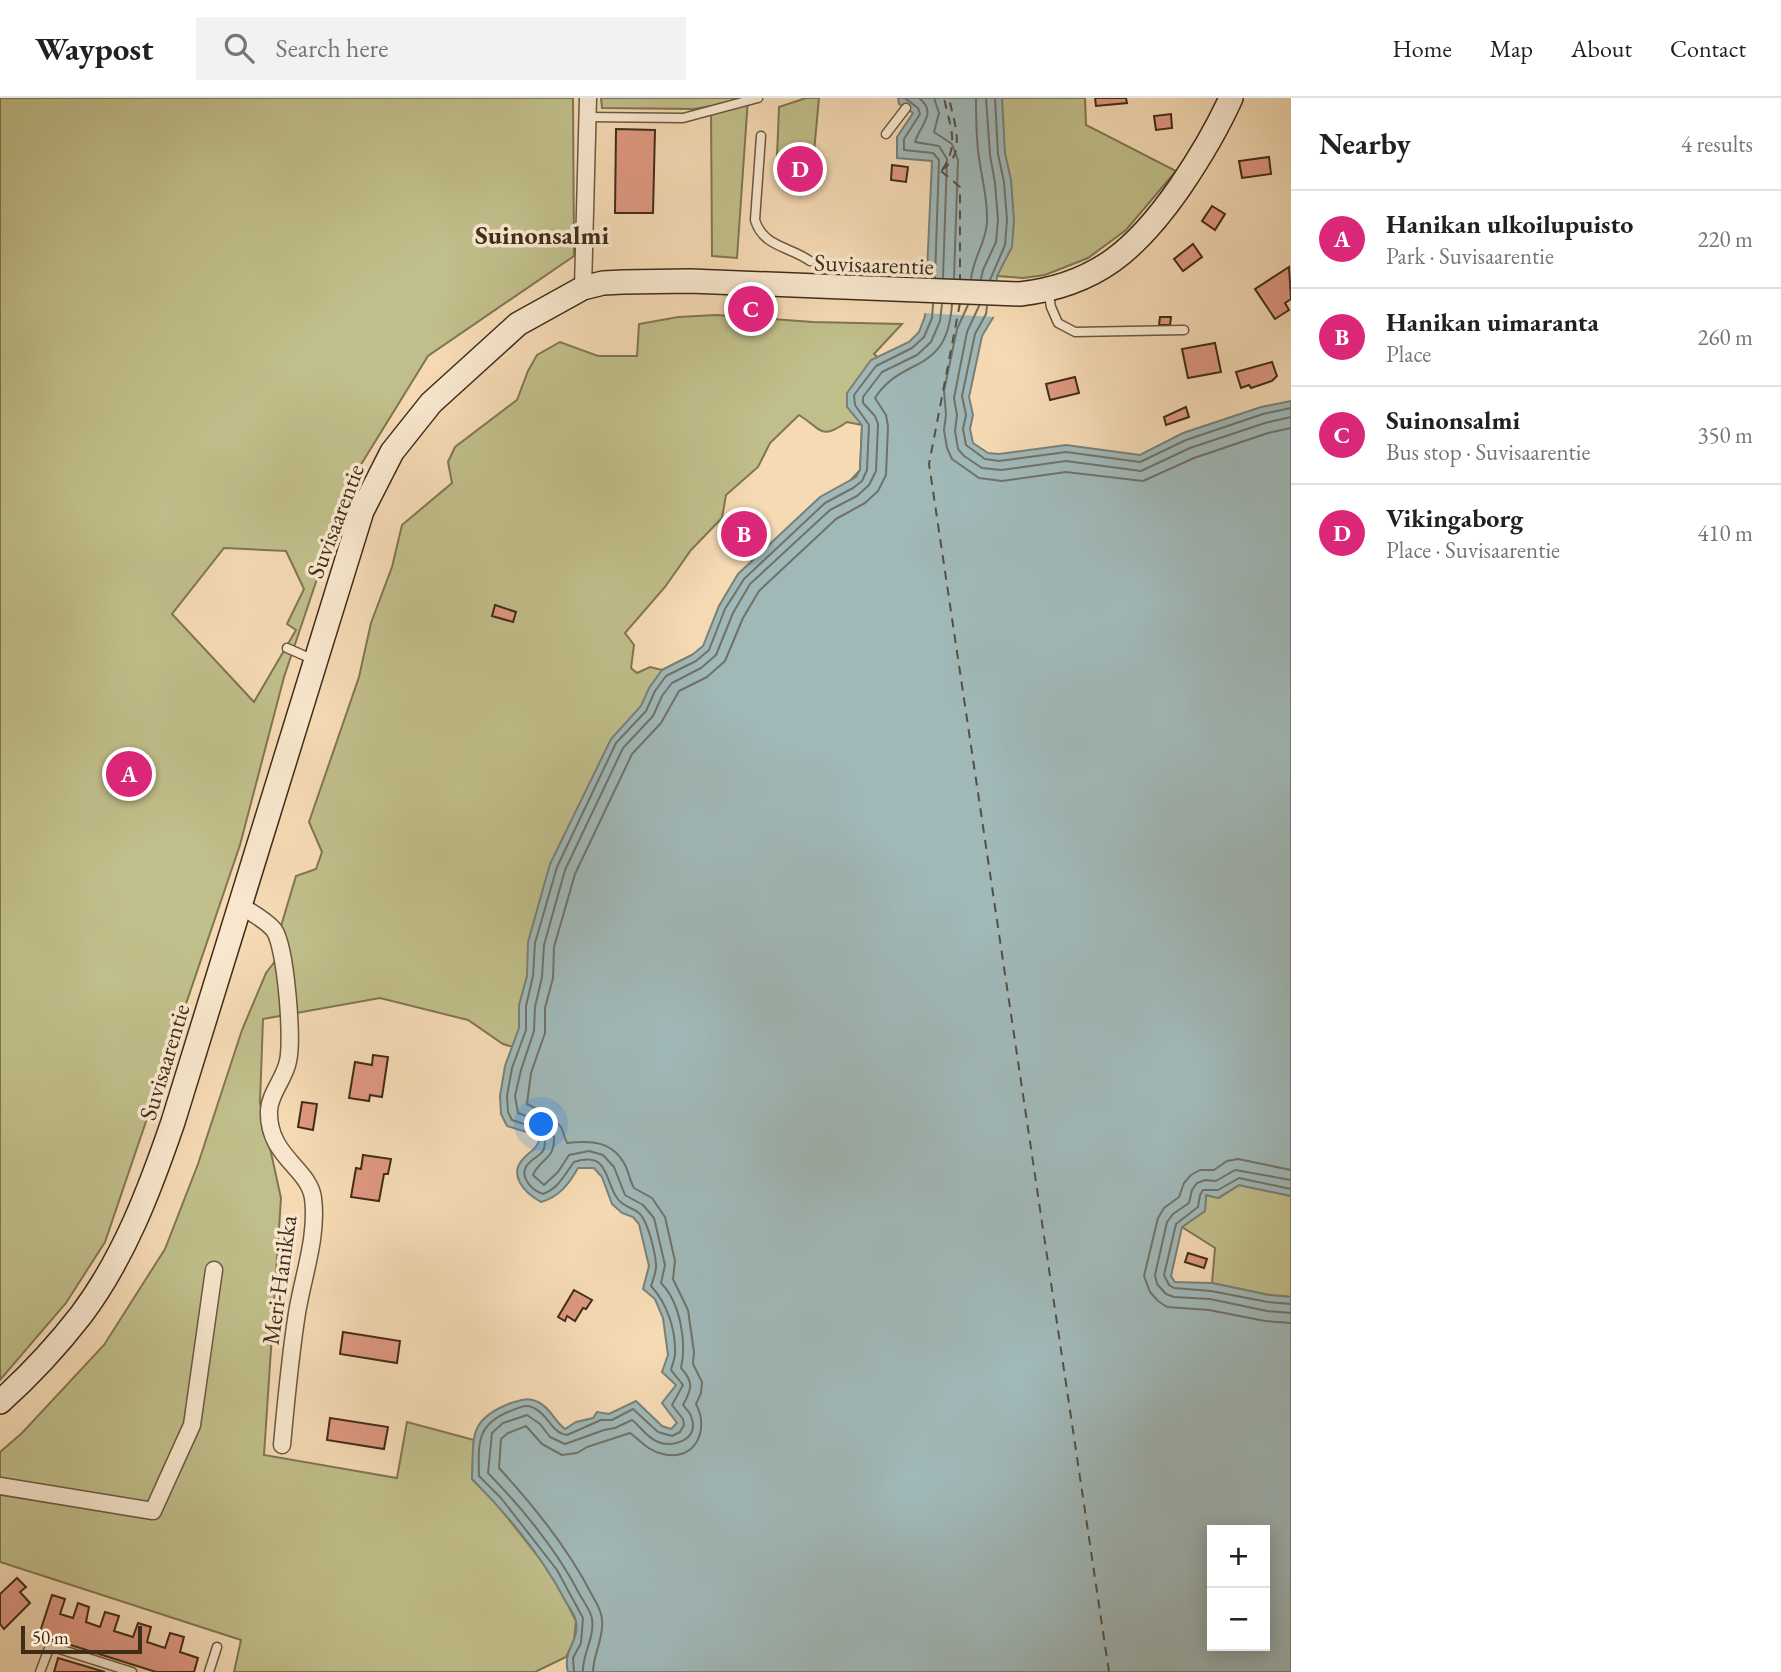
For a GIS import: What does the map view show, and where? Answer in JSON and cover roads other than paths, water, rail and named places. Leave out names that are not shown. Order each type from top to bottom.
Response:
[{"type":"street","points":[[583,288],[588,98]]},
{"type":"street","name":"Suvisaarentie","points":[[0,1402],[81,1315],[113,1264],[135,1221],[156,1173],[173,1122],[362,510],[382,468],[407,431],[453,381],[518,324],[583,288],[603,283],[690,281],[888,291],[1020,294],[1048,290],[1078,281],[1099,271],[1135,243],[1154,223],[1185,179],[1231,98]]},
{"type":"street","name":"Meri-Hanikka","points":[[240,905],[274,931],[279,946],[290,1024],[289,1060],[269,1111],[272,1137],[307,1183],[313,1196],[312,1238],[297,1312],[282,1445]]},
{"type":"street","points":[[0,1486],[153,1511],[192,1425],[214,1270]]},
{"type":"lane","points":[[587,117],[682,118],[758,98]]},
{"type":"lane","points":[[886,134],[906,108]]},
{"type":"lane","points":[[761,136],[755,220],[758,232],[771,242],[810,261]]},
{"type":"lane","points":[[1048,290],[1058,323],[1075,332],[1184,330]]},
{"type":"lane","points":[[287,648],[315,660]]},
{"type":"lane","points":[[40,1672],[50,1646],[132,1672]]},
{"type":"lane","points":[[209,1672],[217,1647]]},
{"type":"water","points":[[898,98],[1002,98],[1005,153],[1011,180],[1014,220],[1012,247],[997,276],[994,316],[982,336],[969,397],[973,415],[970,429],[973,443],[988,453],[999,454],[1066,445],[1140,455],[1183,433],[1261,407],[1291,401],[1291,1196],[1239,1185],[1218,1198],[1206,1195],[1205,1211],[1182,1227],[1171,1276],[1175,1282],[1212,1283],[1291,1297],[1291,1672],[568,1672],[567,1658],[577,1628],[573,1614],[524,1537],[472,1479],[474,1441],[480,1423],[497,1409],[518,1401],[538,1402],[565,1429],[576,1422],[593,1418],[597,1412],[609,1414],[636,1401],[662,1426],[671,1429],[677,1423],[662,1403],[676,1385],[662,1372],[668,1355],[663,1318],[655,1299],[643,1289],[649,1266],[639,1224],[612,1204],[602,1177],[594,1168],[578,1168],[563,1189],[541,1202],[524,1189],[518,1177],[519,1164],[539,1141],[533,1134],[507,1126],[501,1114],[500,1096],[505,1066],[519,1028],[519,1005],[527,976],[528,942],[550,864],[611,739],[641,706],[649,688],[662,670],[692,655],[703,646],[719,606],[738,574],[820,497],[856,477],[860,470],[862,425],[847,407],[847,393],[871,360],[909,342],[919,332],[925,316],[932,161],[897,158],[897,137],[913,113],[899,104]]},
{"type":"place","name":"Vikingaborg","points":[[800,169]]},
{"type":"place","name":"Suinonsalmi","points":[[751,309]]},
{"type":"place","name":"Hanikan uimaranta","points":[[744,534]]},
{"type":"place","name":"Hanikan ulkoilupuisto","points":[[129,774]]},
{"type":"district","name":"Suinonsalmi","points":[[542,235]]}]
